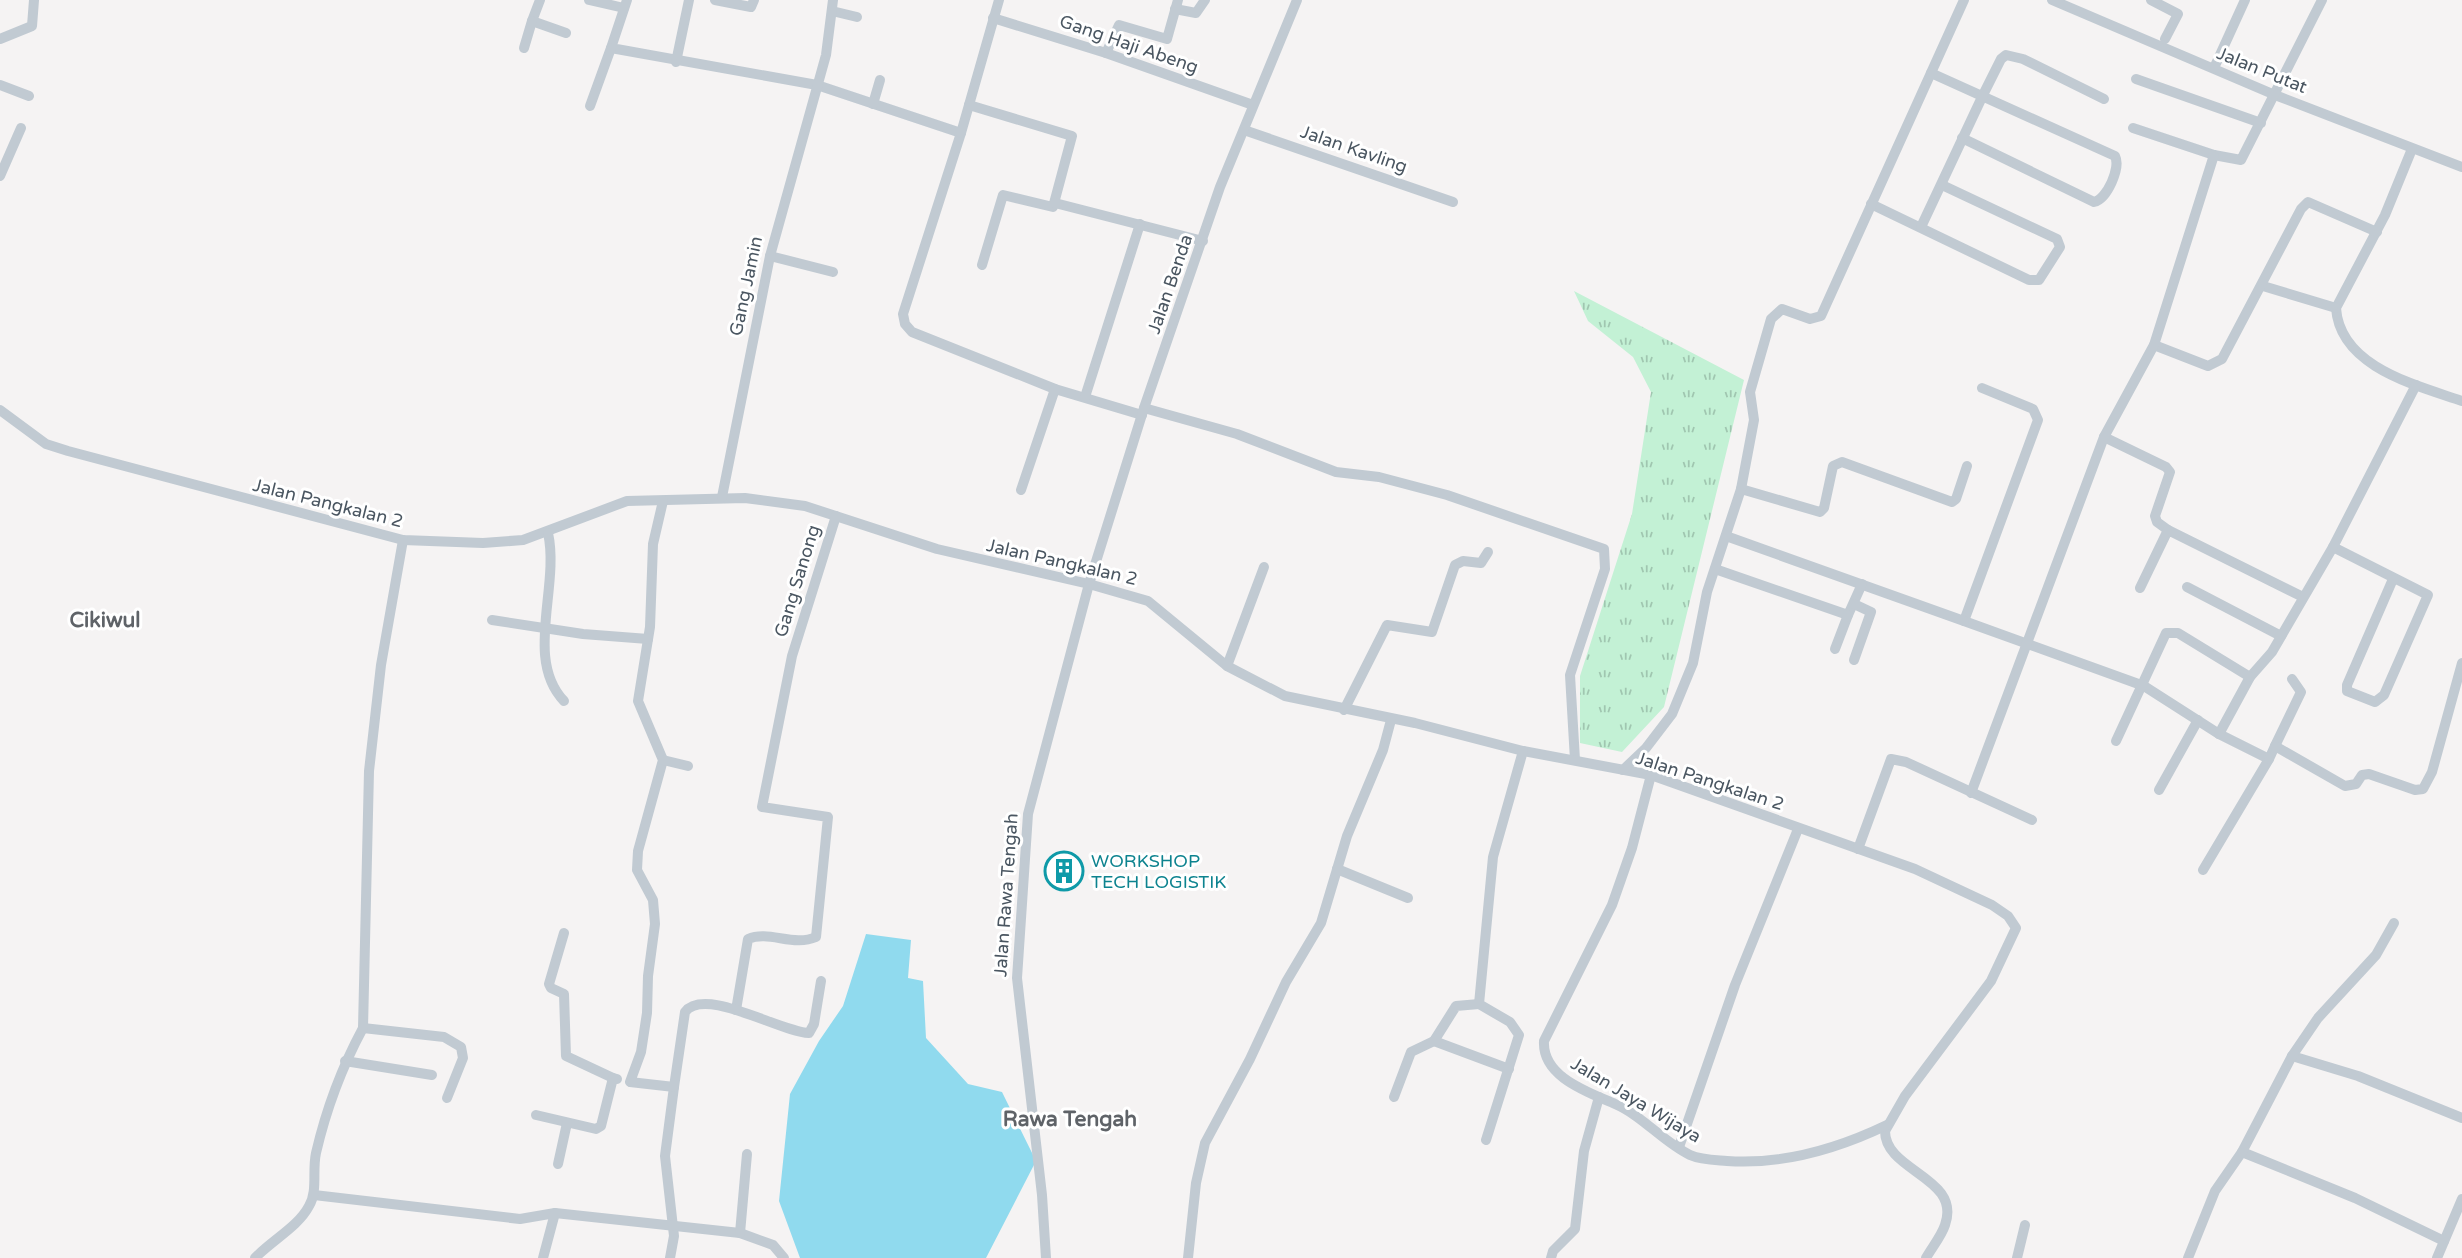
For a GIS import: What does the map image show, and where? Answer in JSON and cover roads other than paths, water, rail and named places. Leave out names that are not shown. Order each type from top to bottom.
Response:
[{"type":"street","points":[[0,39],[32,26],[34,0]]},
{"type":"street","points":[[524,48],[540,0]]},
{"type":"street","points":[[589,0],[625,4],[590,106]]},
{"type":"street","points":[[676,62],[689,0]]},
{"type":"street","points":[[715,0],[745,9],[751,7],[754,0]]},
{"type":"street","points":[[999,0],[961,133],[903,314],[905,324],[912,332],[1055,389],[1237,434],[1336,472],[1378,477],[1447,495],[1604,550],[1605,569],[1570,675],[1575,760]]},
{"type":"street","points":[[1106,53],[1119,25],[1167,39],[1176,5],[1196,13],[1205,0]]},
{"type":"street","name":"Jalan Benda","points":[[1090,584],[1143,411],[1203,241],[1252,105],[1297,0]]},
{"type":"street","points":[[1623,770],[1664,725],[1683,690],[1696,651],[1703,607],[1741,489],[1754,420],[1750,392],[1770,319],[1782,309],[1810,319],[1821,316],[1964,0]]},
{"type":"street","points":[[2082,12],[2087,0]]},
{"type":"street","points":[[2151,0],[2177,13],[2165,39]]},
{"type":"street","points":[[2214,68],[2245,0]]},
{"type":"street","points":[[2133,128],[2214,155],[2241,160],[2322,0]]},
{"type":"street","name":"Jalan Putat","points":[[2056,1],[2275,95],[2462,167]]},
{"type":"street","points":[[833,5],[857,17]]},
{"type":"street","name":"Gang Jamin","points":[[722,497],[770,256],[826,55],[833,5]]},
{"type":"street","name":"Gang Haji Abeng","points":[[993,18],[1106,53],[1252,105]]},
{"type":"street","points":[[532,21],[566,33]]},
{"type":"street","points":[[611,48],[676,62],[817,85],[961,133]]},
{"type":"street","points":[[1921,227],[1983,95],[2006,55],[2023,59],[2104,99]]},
{"type":"street","points":[[1931,73],[2115,156],[2117,164],[2105,195],[2094,202],[1962,138]]},
{"type":"street","points":[[2136,79],[2260,123]]},
{"type":"street","points":[[873,104],[880,80]]},
{"type":"street","points":[[0,85],[29,96]]},
{"type":"street","points":[[969,105],[1071,134],[1055,203],[1051,208],[1003,195],[982,265]]},
{"type":"street","points":[[0,175],[21,128]]},
{"type":"street","name":"Jalan Kavling","points":[[1244,130],[1453,202]]},
{"type":"street","points":[[2412,149],[2377,232],[2336,308],[2343,331],[2361,356],[2416,385],[2462,401]]},
{"type":"street","points":[[1972,793],[2104,437],[2154,345],[2214,155]]},
{"type":"street","points":[[1871,204],[2033,282],[2039,280],[2060,247],[2057,239],[1942,185]]},
{"type":"street","points":[[2154,345],[2200,364],[2216,365],[2222,359],[2293,225],[2308,202],[2377,232]]},
{"type":"street","points":[[1055,203],[1203,241]]},
{"type":"street","points":[[1085,397],[1140,224]]},
{"type":"street","points":[[770,256],[833,272]]},
{"type":"street","points":[[2263,286],[2336,308]]},
{"type":"street","points":[[2219,734],[2250,677],[2281,636],[2333,547],[2416,385]]},
{"type":"street","points":[[1964,621],[2038,420],[2033,409],[1982,388]]},
{"type":"street","points":[[1021,490],[1055,389]]},
{"type":"street","name":"Jalan Pangkalan 2","points":[[0,410],[46,444],[403,540],[483,543],[523,540],[548,533],[627,501],[722,497],[794,504],[990,564],[1090,584],[1148,601],[1227,666],[1285,696],[1523,751],[1651,775],[1915,869],[1978,898],[2016,923],[2015,934],[1991,981],[1905,1096],[1887,1125]]},
{"type":"street","points":[[2104,437],[2161,464],[2170,472],[2155,516],[2157,522],[2303,597]]},
{"type":"street","points":[[1741,489],[1820,512],[1824,508],[1833,466],[1842,462],[1952,502],[1956,499],[1967,466]]},
{"type":"street","points":[[630,1082],[640,1052],[648,1013],[648,976],[655,924],[653,900],[637,870],[638,851],[663,760],[638,701],[648,639],[653,544],[663,501]]},
{"type":"street","name":"Gang Sanong","points":[[736,1010],[748,939],[760,937],[804,942],[816,937],[828,817],[762,807],[792,656],[836,516]]},
{"type":"street","points":[[2140,588],[2168,530]]},
{"type":"street","points":[[548,533],[551,548],[551,586],[545,628],[546,673],[552,689],[564,701]]},
{"type":"street","points":[[1726,536],[2144,686],[2219,734],[2269,759]]},
{"type":"street","points":[[256,1258],[272,1239],[300,1219],[314,1195],[315,1160],[321,1133],[345,1061],[363,1028],[369,771],[381,665],[403,540]]},
{"type":"street","points":[[2333,547],[2393,579],[2425,592],[2428,600],[2384,695],[2375,702],[2347,691],[2347,685],[2393,579]]},
{"type":"street","points":[[1343,710],[1387,625],[1432,632],[1455,565],[1463,561],[1481,563],[1488,552]]},
{"type":"street","points":[[1227,666],[1264,567]]},
{"type":"street","points":[[1716,569],[1848,615]]},
{"type":"street","name":"Jalan Rawa Tengah","points":[[1046,1258],[1042,1195],[1017,978],[1025,832],[1032,793],[1050,740],[1090,584]]},
{"type":"street","points":[[1835,649],[1862,584]]},
{"type":"street","points":[[2187,587],[2281,636]]},
{"type":"street","points":[[1854,604],[1871,612],[1854,660]]},
{"type":"street","points":[[492,620],[648,639]]},
{"type":"street","points":[[2116,741],[2144,686],[2166,633],[2171,631],[2250,677]]},
{"type":"street","points":[[2275,746],[2345,786],[2356,784],[2362,775],[2369,774],[2415,790],[2423,789],[2431,772],[2462,663]]},
{"type":"street","points":[[2203,870],[2269,759],[2301,692],[2292,679]]},
{"type":"street","points":[[1188,1258],[1196,1183],[1205,1143],[1250,1059],[1286,982],[1321,923],[1347,836],[1383,750],[1391,720]]},
{"type":"street","points":[[2159,790],[2198,720]]},
{"type":"street","points":[[1479,1004],[1493,857],[1523,751]]},
{"type":"street","points":[[1858,849],[1891,759],[1906,762],[2032,820]]},
{"type":"street","points":[[663,760],[688,766]]},
{"type":"street","name":"Jalan Jaya Wijaya","points":[[1651,775],[1632,848],[1612,905],[1544,1041],[1545,1056],[1559,1075],[1638,1117],[1696,1157],[1751,1163],[1846,1145],[1887,1125]]},
{"type":"street","points":[[1679,1147],[1735,985],[1798,829]]},
{"type":"street","points":[[1337,869],[1408,898]]},
{"type":"street","points":[[2188,1258],[2215,1191],[2242,1152],[2292,1056],[2319,1018],[2376,955],[2395,923]]},
{"type":"street","points":[[564,933],[549,984],[551,988],[564,994],[566,1056],[613,1078],[674,1087]]},
{"type":"street","points":[[670,1258],[673,1226],[665,1156],[667,1118],[685,1012],[690,1005],[697,1003],[736,1010],[809,1033],[814,1024],[821,981]]},
{"type":"street","points":[[1394,1097],[1411,1052],[1434,1041],[1456,1006],[1479,1004],[1517,1028],[1519,1035],[1486,1140]]},
{"type":"street","points":[[363,1028],[444,1037],[461,1047],[463,1058],[447,1098]]},
{"type":"street","points":[[1434,1041],[1509,1069]]},
{"type":"street","points":[[2292,1056],[2358,1076],[2462,1118]]},
{"type":"street","points":[[345,1061],[432,1075]]},
{"type":"street","points":[[536,1115],[589,1129],[601,1126],[613,1078]]},
{"type":"street","points":[[1551,1258],[1553,1251],[1576,1229],[1584,1151],[1599,1097]]},
{"type":"street","points":[[558,1164],[568,1123]]},
{"type":"street","points":[[1887,1125],[1885,1140],[1890,1151],[1937,1187],[1946,1206],[1946,1223],[1926,1258]]},
{"type":"street","points":[[2242,1152],[2355,1198],[2444,1241]]},
{"type":"street","points":[[740,1233],[747,1154]]},
{"type":"street","points":[[314,1195],[520,1219],[555,1213],[740,1233],[773,1245],[784,1258]]},
{"type":"street","points":[[2437,1258],[2462,1199]]},
{"type":"street","points":[[543,1258],[555,1213]]},
{"type":"street","points":[[2017,1258],[2025,1225]]},
{"type":"water","points":[[866,934],[911,940],[908,978],[923,981],[926,1038],[968,1084],[1002,1092],[1036,1161],[986,1258],[800,1258],[779,1201],[790,1094],[819,1041],[843,1006]]},
{"type":"place","name":"WORKSHOP TECH LOGISTIK","points":[[1064,871]]},
{"type":"district","name":"Cikiwul","points":[[105,620]]},
{"type":"district","name":"Rawa Tengah","points":[[1070,1119]]}]
